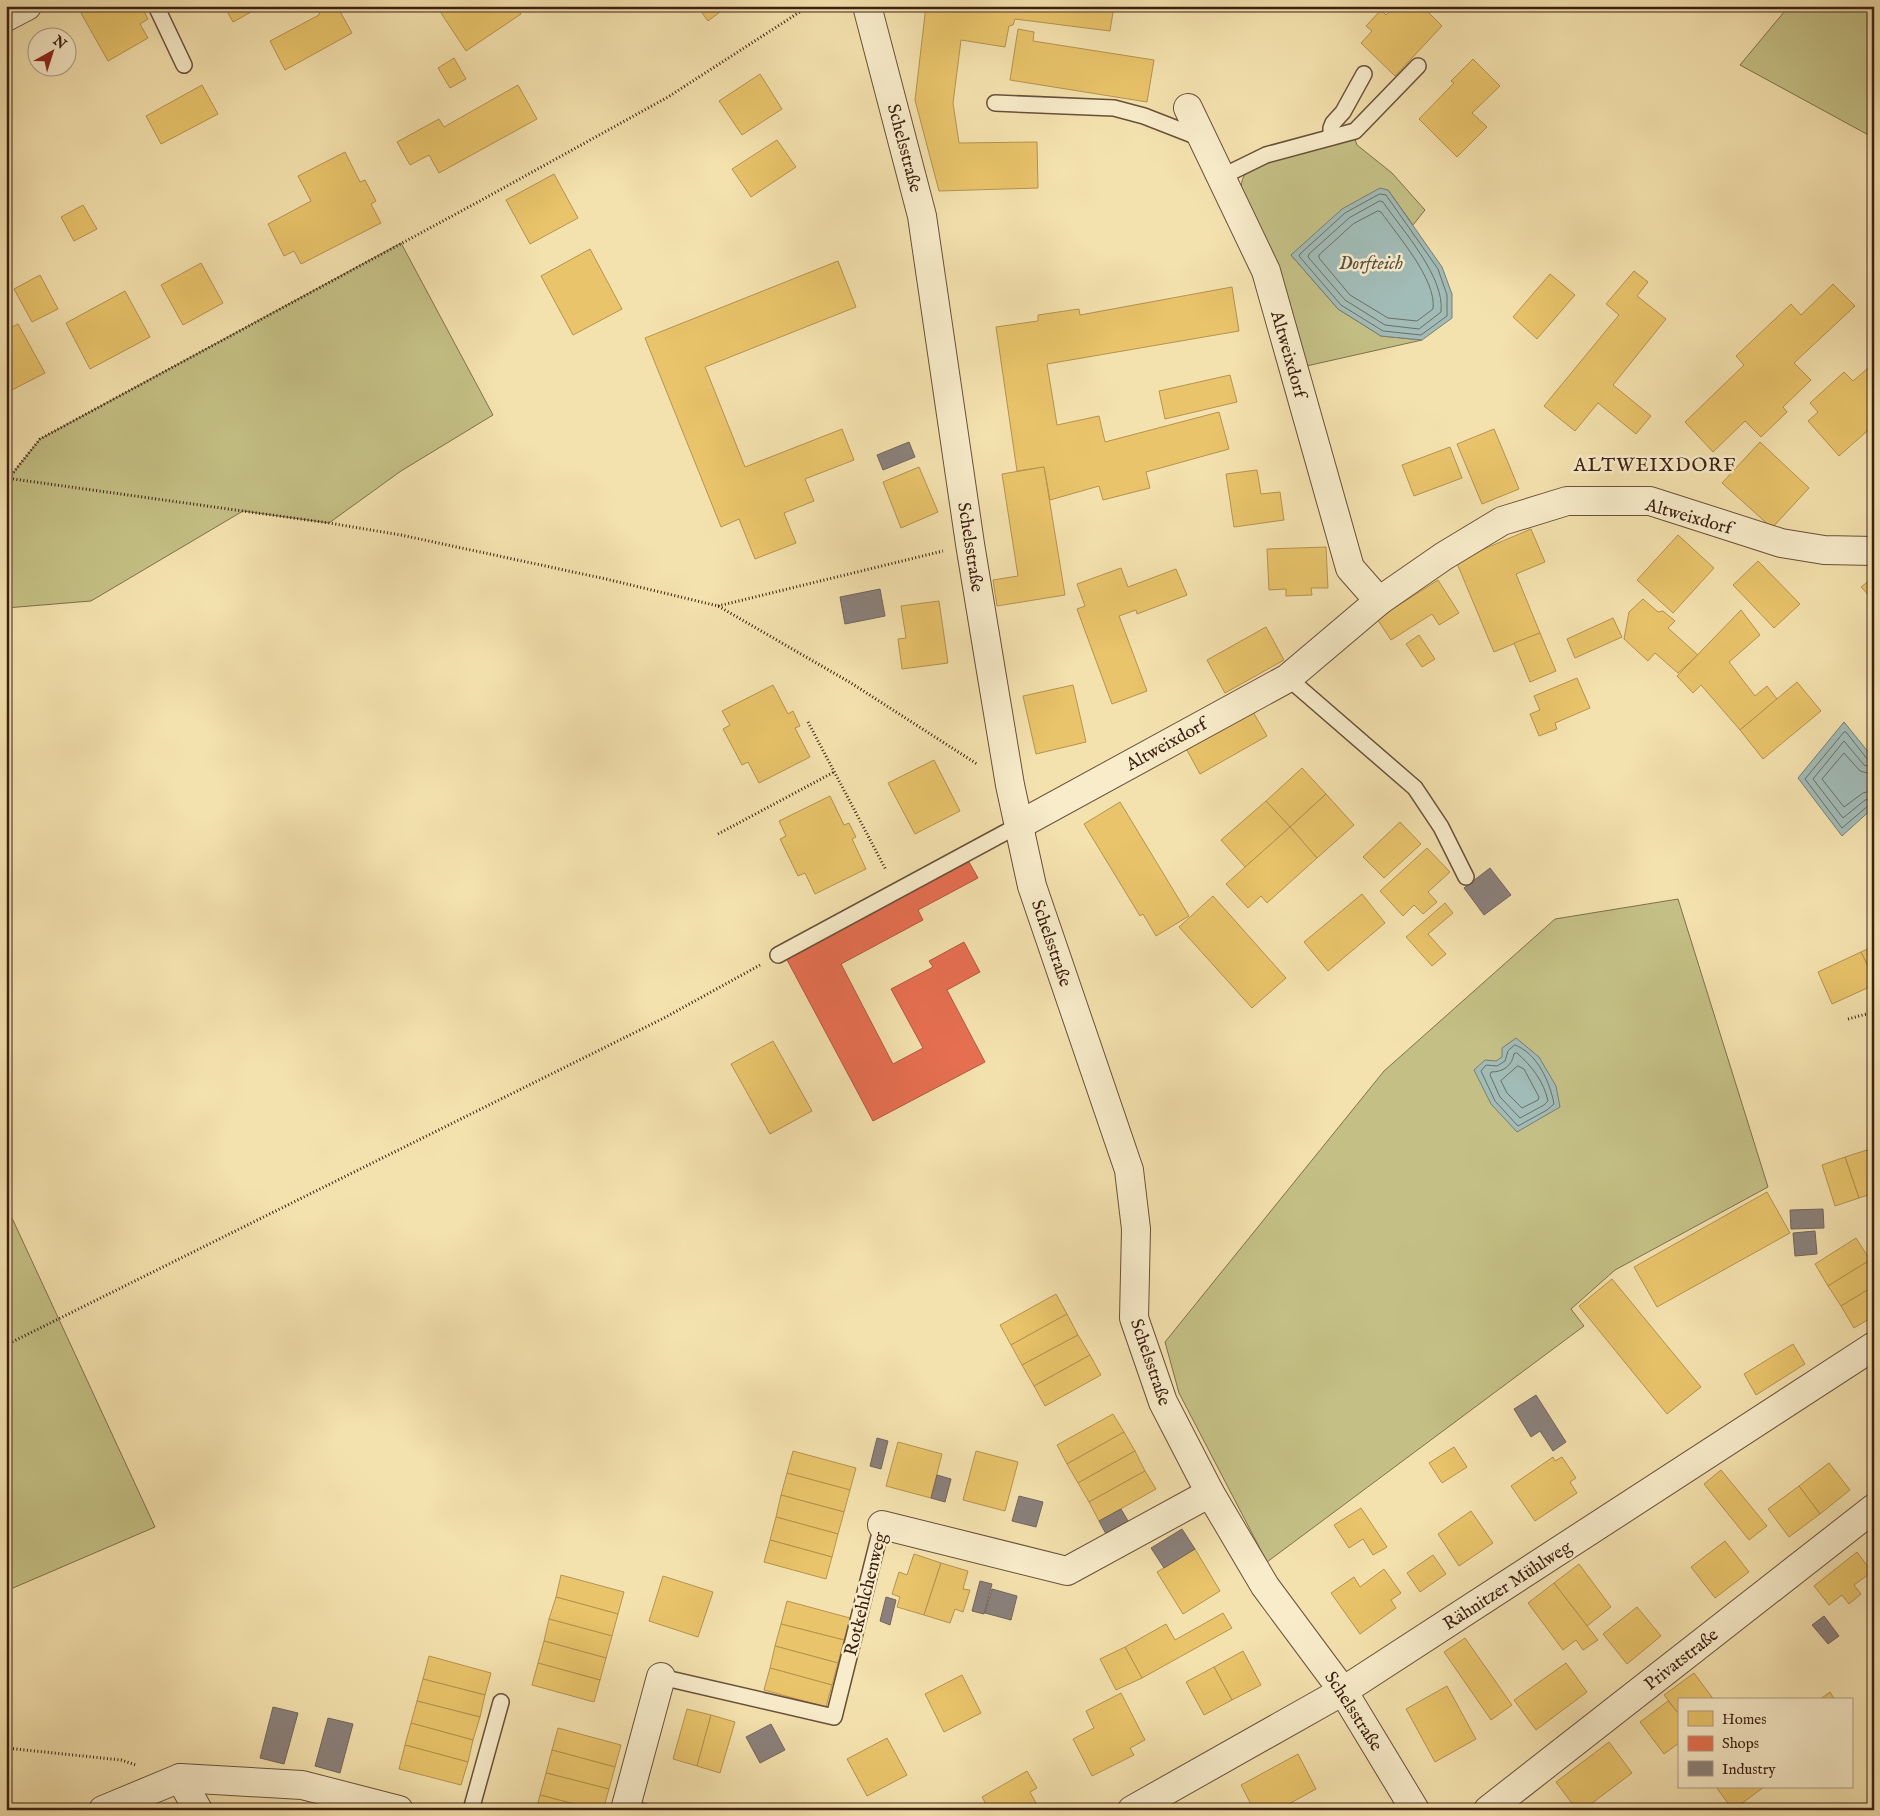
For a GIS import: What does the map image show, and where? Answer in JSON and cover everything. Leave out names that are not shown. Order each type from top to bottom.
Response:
[{"type":"street","points":[[6,17],[27,6]]},
{"type":"street","name":"Schelsstraße","points":[[867,6],[922,216],[970,544],[1010,785],[1032,886],[1129,1170],[1136,1229],[1134,1318],[1163,1402],[1210,1493],[1265,1586],[1343,1691],[1415,1810]]},
{"type":"street","name":"Altweixdorf","points":[[1188,108],[1266,271],[1350,568],[1379,601]]},
{"type":"street","name":"Altweixdorf","points":[[1019,825],[1288,678],[1379,601],[1444,556],[1502,521],[1567,501],[1650,502],[1781,544],[1824,550],[1874,551]]},
{"type":"street","name":"Rähnitzer Mühlweg","points":[[1132,1810],[1343,1691],[1874,1346]]},
{"type":"street","name":"Rotkehlchenweg","points":[[882,1525],[1067,1571],[1210,1493]]},
{"type":"street","name":"Privatstraße","points":[[1488,1810],[1874,1508]]},
{"type":"street","points":[[625,1810],[661,1677]]},
{"type":"street","points":[[180,1778],[198,1810]]},
{"type":"street","points":[[103,1810],[180,1778],[302,1785],[399,1810]]},
{"type":"lane","points":[[156,6],[184,65]]},
{"type":"lane","points":[[1222,177],[1266,155],[1355,131],[1418,66]]},
{"type":"lane","points":[[1330,137],[1333,123],[1343,112],[1364,74]]},
{"type":"lane","points":[[995,103],[1114,108],[1144,116],[1202,138]]},
{"type":"lane","points":[[1288,678],[1415,788],[1441,827],[1466,877]]},
{"type":"lane","points":[[778,955],[1019,825]]},
{"type":"lane","name":"Rotkehlchenweg","points":[[661,1677],[834,1717],[882,1525]]},
{"type":"lane","points":[[472,1810],[501,1702]]},
{"type":"path","points":[[7,478],[40,439],[668,97],[809,6]]},
{"type":"path","points":[[7,478],[401,535],[606,579],[718,606],[851,683],[1010,785]]},
{"type":"path","points":[[718,606],[970,544]]},
{"type":"path","points":[[808,722],[897,891]]},
{"type":"path","points":[[718,834],[834,772]]},
{"type":"path","points":[[6,1345],[664,1018],[778,955]]},
{"type":"path","points":[[1848,1019],[1874,1012]]},
{"type":"path","points":[[6,1748],[122,1760],[138,1765]]},
{"type":"shaded area","points":[[1789,6],[1874,6],[1874,138],[1740,65]]},
{"type":"shaded area","points":[[1354,136],[1357,145],[1392,173],[1425,210],[1413,225],[1388,190],[1291,255],[1338,309],[1381,336],[1422,340],[1302,367],[1242,195],[1241,186],[1244,176],[1252,166]]},
{"type":"shaded area","points":[[401,243],[493,415],[401,471],[329,523],[243,511],[91,601],[6,608],[6,478],[9,478],[40,439]]},
{"type":"shaded area","points":[[1678,899],[1768,1187],[1615,1270],[1571,1309],[1584,1326],[1267,1562],[1179,1393],[1165,1342],[1384,1071],[1555,919]]},
{"type":"shaded area","points":[[6,1205],[155,1527],[6,1591]]},
{"type":"water","name":"Dorfteich","points":[[1380,188],[1388,190],[1442,267],[1452,294],[1452,318],[1422,340],[1381,336],[1338,309],[1291,255],[1342,209]]},
{"type":"water","points":[[1844,722],[1874,759],[1874,807],[1842,836],[1798,778]]},
{"type":"water","points":[[1516,1038],[1539,1057],[1556,1086],[1560,1107],[1517,1132],[1491,1104],[1474,1070],[1485,1060],[1496,1061],[1502,1057],[1502,1048]]},
{"type":"building: Homes","points":[[93,6],[141,6],[148,19],[140,24],[148,38],[108,61],[81,13]]},
{"type":"building: Homes","points":[[224,6],[262,6],[233,22]]},
{"type":"building: Homes","points":[[320,6],[337,6],[352,33],[285,70],[270,41],[319,15]]},
{"type":"building: Homes","points":[[444,6],[516,6],[521,14],[466,51],[439,10]]},
{"type":"building: Homes","points":[[697,6],[728,6],[708,21]]},
{"type":"building: Homes","points":[[926,6],[1114,6],[1110,31],[1015,19],[1013,25],[1009,26],[1005,47],[961,40],[953,103],[959,143],[1037,142],[1038,188],[939,191],[915,100]]},
{"type":"building: Homes","points":[[1395,6],[1422,6],[1442,26],[1395,76],[1361,43],[1372,31],[1366,26],[1381,10],[1386,15]]},
{"type":"building: Homes","points":[[1018,29],[1034,32],[1033,41],[1154,60],[1147,102],[1010,80]]},
{"type":"building: Homes","points":[[454,58],[466,79],[450,88],[438,68]]},
{"type":"building: Homes","points":[[1473,59],[1500,86],[1472,113],[1487,127],[1457,157],[1419,119],[1454,83],[1451,81]]},
{"type":"building: Homes","points":[[760,74],[782,109],[742,135],[719,101]]},
{"type":"building: Homes","points":[[202,85],[218,114],[161,144],[146,116]]},
{"type":"building: Homes","points":[[518,85],[537,119],[439,173],[429,155],[410,165],[397,142],[439,119],[444,127]]},
{"type":"building: Homes","points":[[777,140],[796,167],[751,197],[732,169]]},
{"type":"building: Homes","points":[[345,152],[360,182],[365,180],[376,201],[371,204],[381,223],[301,264],[294,251],[284,256],[268,224],[311,201],[298,176]]},
{"type":"building: Homes","points":[[554,174],[578,218],[530,244],[506,200]]},
{"type":"building: Homes","points":[[83,205],[97,229],[74,241],[61,217]]},
{"type":"building: Homes","points":[[590,249],[622,309],[573,335],[541,276]]},
{"type":"building: Homes","points":[[838,261],[856,307],[705,367],[745,467],[842,429],[854,460],[805,479],[814,501],[784,513],[796,543],[755,559],[739,519],[721,527],[645,338]]},
{"type":"building: Homes","points":[[201,263],[223,303],[183,325],[161,285]]},
{"type":"building: Homes","points":[[1634,271],[1648,282],[1637,296],[1666,319],[1613,385],[1651,416],[1636,434],[1598,403],[1575,431],[1544,406],[1619,315],[1606,304]]},
{"type":"building: Homes","points":[[1550,274],[1575,295],[1537,339],[1513,317]]},
{"type":"building: Homes","points":[[40,275],[58,309],[32,322],[14,289]]},
{"type":"building: Homes","points":[[1833,284],[1855,306],[1794,363],[1811,380],[1783,407],[1787,412],[1761,437],[1745,421],[1713,452],[1685,422],[1744,365],[1736,356],[1791,304],[1801,315]]},
{"type":"building: Homes","points":[[1232,287],[1239,331],[1047,364],[1057,425],[1099,416],[1105,442],[1219,412],[1229,449],[1146,472],[1150,488],[1103,500],[1099,486],[1050,500],[1044,467],[1017,471],[996,327],[1038,321],[1038,315],[1079,309],[1080,315]]},
{"type":"building: Homes","points":[[125,291],[150,337],[90,369],[66,323]]},
{"type":"building: Homes","points":[[18,324],[45,373],[6,393],[6,330]]},
{"type":"building: Homes","points":[[1874,363],[1874,425],[1839,456],[1808,421],[1818,412],[1810,403],[1844,372],[1853,381]]},
{"type":"building: Homes","points":[[1230,375],[1237,402],[1165,419],[1159,391]]},
{"type":"building: Homes","points":[[1494,429],[1519,489],[1482,504],[1457,444]]},
{"type":"building: Homes","points":[[1760,442],[1809,488],[1772,528],[1722,483]]},
{"type":"building: Homes","points":[[1450,447],[1462,478],[1414,496],[1402,465]]},
{"type":"building: Homes","points":[[919,467],[938,512],[901,528],[883,482]]},
{"type":"building: Homes","points":[[1044,467],[1065,595],[997,606],[993,580],[1018,576],[1002,474]]},
{"type":"building: Homes","points":[[1257,470],[1261,494],[1280,492],[1284,520],[1234,527],[1226,474]]},
{"type":"building: Homes","points":[[1531,529],[1545,562],[1516,574],[1540,633],[1494,652],[1456,561]]},
{"type":"building: Homes","points":[[1678,535],[1714,568],[1673,613],[1637,580]]},
{"type":"building: Homes","points":[[1326,547],[1328,588],[1311,588],[1312,595],[1286,596],[1286,589],[1269,590],[1267,549]]},
{"type":"building: Homes","points":[[1758,561],[1800,604],[1774,628],[1733,585]]},
{"type":"building: Homes","points":[[1121,568],[1128,587],[1176,569],[1187,595],[1137,614],[1136,610],[1119,616],[1147,691],[1112,704],[1077,609],[1085,606],[1077,584]]},
{"type":"building: Homes","points":[[1874,577],[1874,601],[1861,587]]},
{"type":"building: Homes","points":[[1438,580],[1459,613],[1439,625],[1432,614],[1391,640],[1377,619]]},
{"type":"building: Homes","points":[[1643,599],[1658,612],[1663,611],[1675,621],[1668,628],[1698,655],[1678,673],[1655,653],[1648,661],[1624,639],[1629,612]]},
{"type":"building: Homes","points":[[939,601],[948,663],[902,669],[898,639],[906,638],[901,606]]},
{"type":"building: Homes","points":[[1741,610],[1760,635],[1729,662],[1755,696],[1767,686],[1777,699],[1740,730],[1701,685],[1693,693],[1677,676]]},
{"type":"building: Homes","points":[[1613,618],[1622,637],[1575,658],[1567,639]]},
{"type":"building: Homes","points":[[1266,627],[1284,660],[1225,693],[1207,660]]},
{"type":"building: Homes","points":[[1540,633],[1556,671],[1530,682],[1514,643]]},
{"type":"building: Homes","points":[[1419,635],[1435,659],[1422,667],[1406,644]]},
{"type":"building: Homes","points":[[1577,678],[1590,708],[1555,723],[1557,729],[1539,736],[1530,714],[1540,710],[1534,696]]},
{"type":"building: Homes","points":[[1797,682],[1821,711],[1763,759],[1740,730]]},
{"type":"building: Homes","points":[[773,685],[788,714],[793,711],[800,726],[795,728],[810,757],[759,783],[748,762],[742,765],[723,729],[730,725],[722,711]]},
{"type":"building: Homes","points":[[1073,685],[1086,742],[1036,754],[1023,696]]},
{"type":"building: Homes","points":[[1249,705],[1267,736],[1200,774],[1183,743]]},
{"type":"building: Homes","points":[[934,760],[960,811],[915,834],[888,783]]},
{"type":"building: Homes","points":[[1302,768],[1326,794],[1290,827],[1266,801]]},
{"type":"building: Homes","points":[[1326,794],[1354,825],[1317,858],[1290,827]]},
{"type":"building: Homes","points":[[830,796],[844,825],[849,823],[856,837],[852,839],[866,869],[815,894],[805,873],[798,876],[780,839],[786,836],[779,821]]},
{"type":"building: Homes","points":[[1266,801],[1290,827],[1245,867],[1221,840]]},
{"type":"building: Homes","points":[[1120,802],[1189,916],[1156,936],[1143,914],[1140,916],[1084,824]]},
{"type":"building: Homes","points":[[1400,822],[1421,844],[1384,878],[1363,857]]},
{"type":"building: Homes","points":[[1290,827],[1317,858],[1267,903],[1261,896],[1248,908],[1226,884]]},
{"type":"building: Homes","points":[[1427,848],[1450,872],[1428,892],[1437,902],[1423,914],[1414,905],[1403,916],[1380,891]]},
{"type":"building: Homes","points":[[1362,894],[1385,923],[1328,971],[1304,942]]},
{"type":"building: Homes","points":[[1213,896],[1286,978],[1252,1008],[1179,927]]},
{"type":"building: Homes","points":[[1445,903],[1453,913],[1428,934],[1446,954],[1432,966],[1406,937]]},
{"type":"building: Homes","points":[[1874,946],[1874,979],[1861,952]]},
{"type":"building: Homes","points":[[1861,952],[1874,979],[1874,985],[1832,1004],[1818,972]]},
{"type":"building: Homes","points":[[773,1041],[812,1111],[770,1134],[731,1064]]},
{"type":"building: Homes","points":[[1874,1147],[1874,1169],[1867,1150]]},
{"type":"building: Homes","points":[[1867,1150],[1874,1169],[1874,1193],[1859,1198],[1845,1157]]},
{"type":"building: Homes","points":[[1845,1157],[1859,1198],[1835,1206],[1822,1165]]},
{"type":"building: Homes","points":[[1767,1192],[1790,1233],[1657,1307],[1634,1267]]},
{"type":"building: Homes","points":[[1856,1238],[1870,1260],[1828,1286],[1815,1264]]},
{"type":"building: Homes","points":[[1870,1260],[1874,1266],[1874,1286],[1841,1306],[1828,1286]]},
{"type":"building: Homes","points":[[1612,1279],[1701,1387],[1667,1414],[1579,1306]]},
{"type":"building: Homes","points":[[1874,1286],[1874,1316],[1854,1328],[1841,1306]]},
{"type":"building: Homes","points":[[1056,1294],[1067,1314],[1011,1345],[1000,1325]]},
{"type":"building: Homes","points":[[1067,1314],[1078,1335],[1022,1365],[1011,1345]]},
{"type":"building: Homes","points":[[1078,1335],[1090,1355],[1034,1386],[1022,1365]]},
{"type":"building: Homes","points":[[1793,1344],[1805,1364],[1756,1395],[1744,1374]]},
{"type":"building: Homes","points":[[1090,1355],[1101,1375],[1045,1406],[1034,1386]]},
{"type":"building: Homes","points":[[1113,1414],[1124,1432],[1067,1464],[1057,1445]]},
{"type":"building: Homes","points":[[1124,1432],[1135,1451],[1078,1483],[1067,1464]]},
{"type":"building: Homes","points":[[898,1442],[942,1454],[931,1498],[886,1486]]},
{"type":"building: Homes","points":[[1454,1447],[1467,1467],[1442,1483],[1429,1463]]},
{"type":"building: Homes","points":[[793,1451],[856,1468],[850,1490],[787,1473]]},
{"type":"building: Homes","points":[[976,1451],[1018,1462],[1005,1511],[963,1500]]},
{"type":"building: Homes","points":[[1135,1451],[1145,1471],[1089,1502],[1078,1483]]},
{"type":"building: Homes","points":[[1553,1457],[1555,1461],[1562,1457],[1576,1478],[1570,1482],[1577,1493],[1535,1521],[1511,1486]]},
{"type":"building: Homes","points":[[1829,1463],[1850,1490],[1820,1514],[1799,1486]]},
{"type":"building: Homes","points":[[1721,1470],[1767,1526],[1749,1540],[1704,1484]]},
{"type":"building: Homes","points":[[1145,1471],[1156,1489],[1099,1521],[1089,1502]]},
{"type":"building: Homes","points":[[787,1473],[850,1490],[844,1512],[781,1495]]},
{"type":"building: Homes","points":[[1799,1486],[1820,1514],[1789,1537],[1768,1509]]},
{"type":"building: Homes","points":[[781,1495],[844,1512],[838,1534],[776,1517]]},
{"type":"building: Homes","points":[[1361,1508],[1387,1547],[1373,1555],[1363,1539],[1349,1548],[1334,1525]]},
{"type":"building: Homes","points":[[1471,1511],[1493,1543],[1459,1566],[1438,1534]]},
{"type":"building: Homes","points":[[776,1517],[838,1534],[832,1557],[770,1540]]},
{"type":"building: Homes","points":[[770,1540],[832,1557],[826,1579],[764,1562]]},
{"type":"building: Homes","points":[[1725,1541],[1749,1572],[1715,1598],[1691,1567]]},
{"type":"building: Homes","points":[[1195,1549],[1220,1591],[1183,1614],[1157,1572]]},
{"type":"building: Homes","points":[[1857,1552],[1872,1572],[1854,1585],[1861,1594],[1849,1604],[1842,1595],[1829,1605],[1814,1586]]},
{"type":"building: Homes","points":[[914,1554],[941,1563],[924,1615],[897,1607],[900,1597],[892,1594],[899,1572],[907,1575]]},
{"type":"building: Homes","points":[[1433,1555],[1446,1574],[1420,1592],[1407,1573]]},
{"type":"building: Homes","points":[[941,1563],[968,1571],[963,1589],[970,1590],[963,1612],[955,1609],[950,1623],[924,1615]]},
{"type":"building: Homes","points":[[1579,1564],[1611,1607],[1587,1626],[1554,1583]]},
{"type":"building: Homes","points":[[1384,1569],[1401,1593],[1391,1600],[1396,1608],[1360,1634],[1331,1593],[1354,1577],[1360,1587]]},
{"type":"building: Homes","points":[[561,1575],[624,1592],[618,1614],[556,1597]]},
{"type":"building: Homes","points":[[663,1576],[713,1592],[698,1637],[649,1621]]},
{"type":"building: Homes","points":[[1554,1583],[1598,1640],[1583,1650],[1576,1640],[1563,1650],[1528,1603]]},
{"type":"building: Homes","points":[[556,1597],[618,1614],[612,1636],[549,1619]]},
{"type":"building: Homes","points":[[787,1601],[850,1618],[844,1640],[781,1624]]},
{"type":"building: Homes","points":[[1637,1607],[1661,1636],[1627,1664],[1603,1634]]},
{"type":"building: Homes","points":[[1223,1613],[1232,1628],[1142,1678],[1125,1647],[1166,1624],[1175,1640]]},
{"type":"building: Homes","points":[[549,1619],[612,1636],[606,1658],[544,1641]]},
{"type":"building: Homes","points":[[781,1624],[844,1640],[838,1663],[775,1646]]},
{"type":"building: Homes","points":[[1465,1638],[1512,1705],[1491,1720],[1444,1652]]},
{"type":"building: Homes","points":[[544,1641],[606,1658],[600,1680],[538,1663]]},
{"type":"building: Homes","points":[[775,1646],[838,1663],[832,1685],[770,1668]]},
{"type":"building: Homes","points":[[1125,1647],[1142,1678],[1116,1690],[1100,1659]]},
{"type":"building: Homes","points":[[1243,1651],[1261,1685],[1232,1700],[1214,1667]]},
{"type":"building: Homes","points":[[429,1656],[491,1673],[485,1695],[423,1679]]},
{"type":"building: Homes","points":[[538,1663],[600,1680],[594,1702],[532,1685]]},
{"type":"building: Homes","points":[[1566,1663],[1587,1692],[1536,1730],[1514,1700]]},
{"type":"building: Homes","points":[[1214,1667],[1232,1700],[1204,1715],[1186,1682]]},
{"type":"building: Homes","points":[[770,1668],[832,1685],[826,1707],[764,1690]]},
{"type":"building: Homes","points":[[1694,1673],[1713,1698],[1678,1698],[1678,1713],[1664,1695]]},
{"type":"building: Homes","points":[[962,1675],[981,1713],[944,1732],[925,1694]]},
{"type":"building: Homes","points":[[423,1679],[485,1695],[480,1717],[417,1701]]},
{"type":"building: Homes","points":[[1447,1686],[1476,1739],[1435,1762],[1406,1709]]},
{"type":"building: Homes","points":[[1830,1692],[1834,1698],[1822,1698]]},
{"type":"building: Homes","points":[[1121,1693],[1145,1740],[1130,1748],[1134,1755],[1092,1776],[1073,1739],[1094,1728],[1086,1711]]},
{"type":"building: Homes","points":[[417,1701],[480,1717],[473,1740],[411,1723]]},
{"type":"building: Homes","points":[[1668,1701],[1678,1713],[1678,1744],[1664,1754],[1640,1722]]},
{"type":"building: Homes","points":[[687,1709],[711,1715],[697,1766],[673,1759]]},
{"type":"building: Homes","points":[[711,1715],[735,1722],[720,1773],[697,1766]]},
{"type":"building: Homes","points":[[411,1723],[473,1740],[468,1762],[405,1745]]},
{"type":"building: Homes","points":[[558,1728],[621,1745],[615,1767],[552,1750]]},
{"type":"building: Homes","points":[[887,1738],[907,1775],[867,1796],[847,1759]]},
{"type":"building: Homes","points":[[1609,1742],[1632,1773],[1583,1810],[1577,1810],[1556,1782]]},
{"type":"building: Homes","points":[[405,1745],[468,1762],[461,1785],[399,1769]]},
{"type":"building: Homes","points":[[552,1750],[615,1767],[609,1789],[546,1773]]},
{"type":"building: Homes","points":[[1298,1754],[1316,1789],[1278,1810],[1254,1810],[1241,1785]]},
{"type":"building: Homes","points":[[1027,1771],[1037,1788],[1030,1792],[1037,1805],[1029,1810],[989,1810],[982,1797]]},
{"type":"building: Homes","points":[[546,1773],[609,1789],[603,1810],[540,1795]]},
{"type":"building: Homes","points":[[1717,1788],[1763,1788],[1733,1810]]},
{"type":"building: Homes","points":[[540,1795],[597,1810],[536,1810]]},
{"type":"building: Shops","points":[[969,862],[978,878],[918,910],[923,920],[841,964],[893,1064],[923,1048],[891,989],[933,967],[929,961],[964,942],[980,972],[947,990],[985,1062],[873,1121],[786,958]]},
{"type":"building: Industry","points":[[909,442],[915,457],[883,470],[877,455]]},
{"type":"building: Industry","points":[[880,589],[885,616],[845,624],[840,597]]},
{"type":"building: Industry","points":[[1490,868],[1511,895],[1484,915],[1464,888]]},
{"type":"building: Industry","points":[[1823,1209],[1824,1228],[1791,1229],[1790,1210]]},
{"type":"building: Industry","points":[[1815,1231],[1817,1254],[1795,1256],[1793,1233]]},
{"type":"building: Industry","points":[[1536,1395],[1566,1442],[1553,1451],[1540,1431],[1531,1437],[1514,1409]]},
{"type":"building: Industry","points":[[877,1438],[888,1441],[881,1469],[870,1466]]},
{"type":"building: Industry","points":[[937,1475],[951,1479],[945,1502],[931,1498]]},
{"type":"building: Industry","points":[[1019,1496],[1043,1502],[1036,1527],[1012,1521]]},
{"type":"building: Industry","points":[[1121,1509],[1128,1521],[1106,1534],[1099,1521]]},
{"type":"building: Industry","points":[[1182,1529],[1195,1549],[1164,1568],[1151,1548]]},
{"type":"building: Industry","points":[[980,1581],[992,1584],[984,1614],[972,1611]]},
{"type":"building: Industry","points":[[992,1589],[1017,1596],[1011,1620],[985,1613]]},
{"type":"building: Industry","points":[[886,1597],[896,1600],[890,1625],[880,1621]]},
{"type":"building: Industry","points":[[1824,1616],[1839,1636],[1828,1644],[1812,1625]]},
{"type":"building: Industry","points":[[273,1707],[298,1713],[284,1764],[260,1758]]},
{"type":"building: Industry","points":[[328,1718],[353,1724],[340,1773],[315,1766]]},
{"type":"building: Industry","points":[[771,1724],[785,1750],[760,1763],[746,1737]]},
{"type":"building: Industry","points":[[640,1802],[667,1809],[667,1810],[638,1810]]},
{"type":"district","name":"ALTWEIXDORF","points":[[1655,464]]}]
